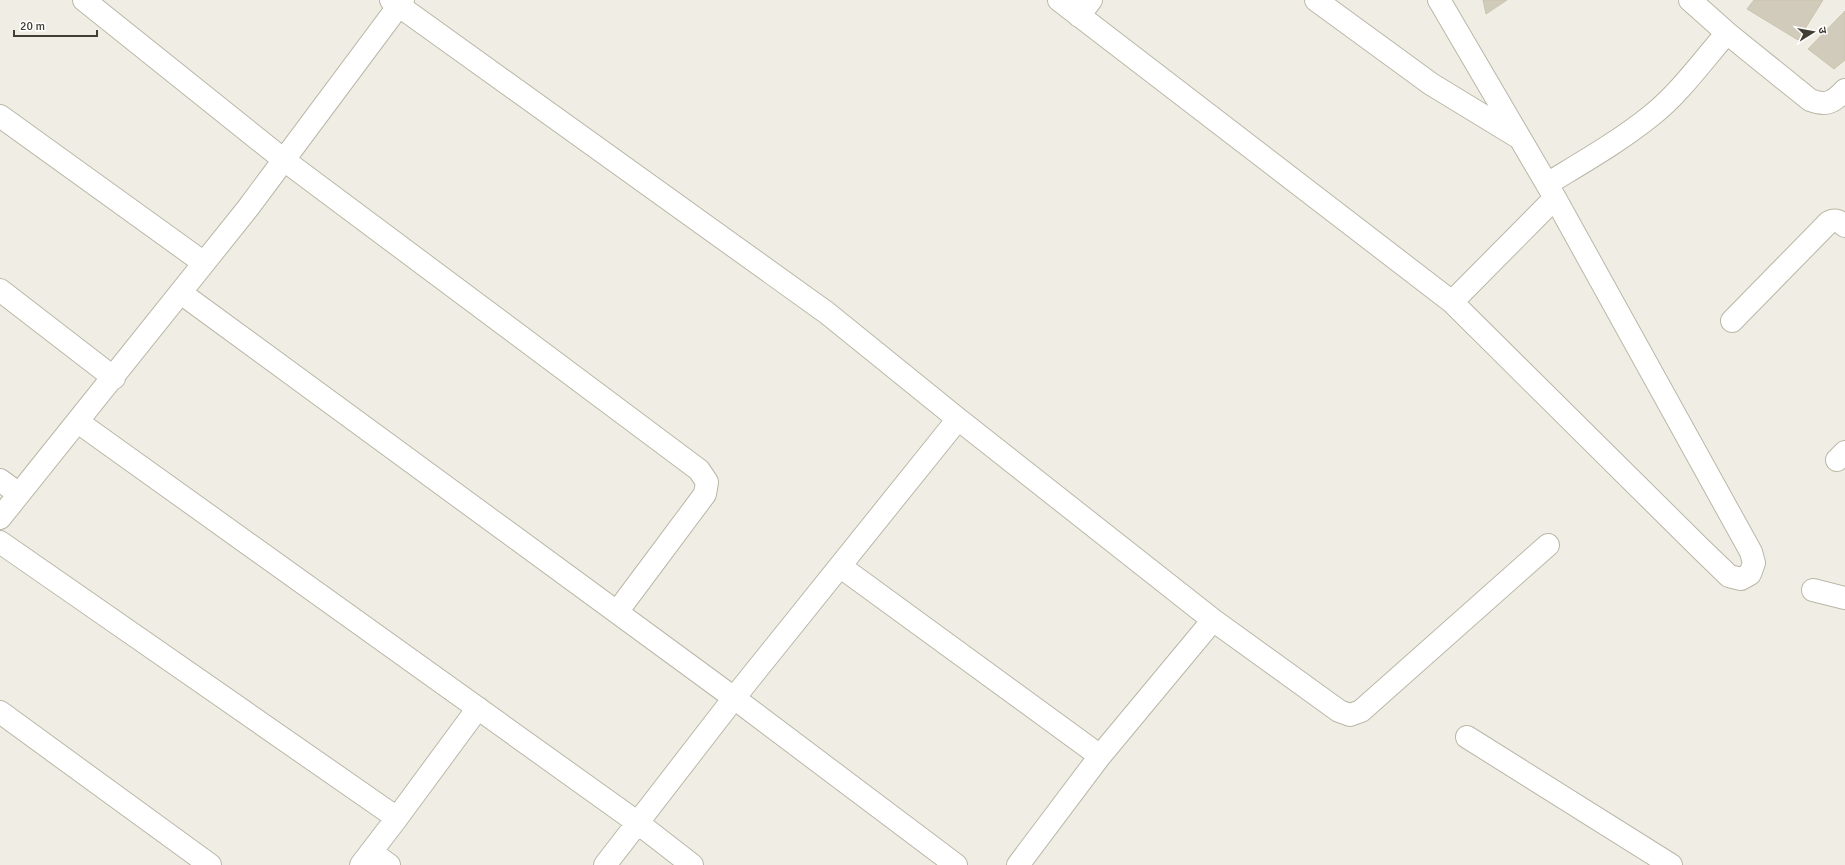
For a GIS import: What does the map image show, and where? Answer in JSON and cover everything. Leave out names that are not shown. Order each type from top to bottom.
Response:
[{"type":"street","points":[[84,0],[284,160],[699,470],[707,482],[705,494],[616,612]]},
{"type":"street","points":[[1059,0],[1085,8],[1452,302],[1729,576],[1741,579],[1750,574],[1754,563],[1752,552],[1551,191],[1440,0]]},
{"type":"street","points":[[1316,0],[1431,84],[1520,139]]},
{"type":"street","points":[[1690,0],[1727,33],[1810,100],[1822,104],[1833,100],[1845,90]]},
{"type":"street","points":[[0,518],[114,378],[284,160],[398,2],[827,313],[958,419],[1213,620],[1339,711],[1350,715],[1361,711],[1548,545]]},
{"type":"street","points":[[1452,302],[1551,191],[1603,150],[1653,115],[1681,86],[1727,33]]},
{"type":"street","points":[[0,116],[204,263]]},
{"type":"street","points":[[1732,321],[1829,222],[1838,220],[1845,226]]},
{"type":"street","points":[[0,290],[114,378]]},
{"type":"street","points":[[181,293],[734,698],[956,865]]},
{"type":"street","points":[[605,865],[734,698],[841,567],[958,419]]},
{"type":"street","points":[[78,422],[638,823],[692,865]]},
{"type":"street","points":[[0,480],[19,494]]},
{"type":"street","points":[[0,542],[397,818]]},
{"type":"street","points":[[841,567],[1100,756]]},
{"type":"street","points":[[1813,590],[1845,598]]},
{"type":"street","points":[[1018,865],[1100,756],[1213,620]]},
{"type":"street","points":[[389,865],[366,859],[478,708]]},
{"type":"street","points":[[0,712],[210,865]]},
{"type":"street","points":[[1467,737],[1671,865]]},
{"type":"building","points":[[1483,0],[1507,0],[1486,14]]},
{"type":"building","points":[[1754,0],[1823,0],[1798,40],[1747,9]]},
{"type":"building","points":[[1845,11],[1845,60],[1834,69],[1808,49]]}]
